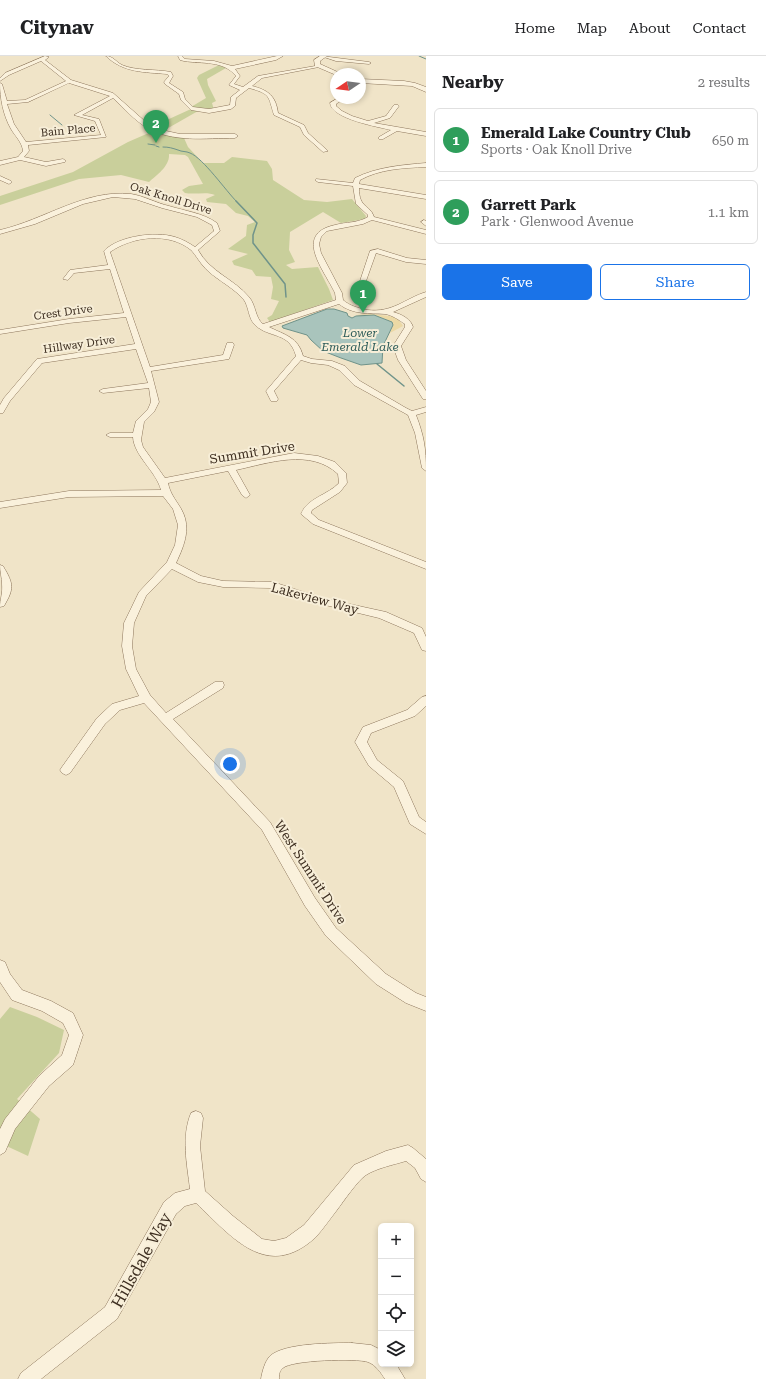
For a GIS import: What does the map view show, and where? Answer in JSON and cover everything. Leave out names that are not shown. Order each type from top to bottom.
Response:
[{"type":"street","points":[[0,79],[49,56]]},
{"type":"street","points":[[108,56],[119,65],[127,68],[169,73],[171,76],[167,80],[167,84],[181,93],[187,105],[196,110],[209,111],[229,108],[232,106],[234,97],[260,77],[319,66],[330,70]]},
{"type":"street","points":[[180,56],[180,58],[184,60],[215,63],[231,68],[274,59],[281,56]]},
{"type":"street","points":[[319,66],[316,62],[324,56],[336,60],[369,63]]},
{"type":"street","points":[[41,59],[69,81],[80,86],[107,92],[114,96],[146,125],[155,130],[180,136],[235,136]]},
{"type":"street","points":[[231,68],[238,76],[231,85],[268,93],[275,104],[276,114],[302,126],[306,134],[325,151]]},
{"type":"street","points":[[5,103],[26,100],[69,81]]},
{"type":"street","points":[[366,83],[409,84],[424,88],[426,90]]},
{"type":"street","points":[[0,84],[13,128],[25,144],[26,151],[20,158]]},
{"type":"street","name":"Bain Place","points":[[25,144],[104,136],[97,120],[77,115],[114,96]]},
{"type":"street","points":[[333,104],[332,106],[335,109],[367,124],[426,134]]},
{"type":"street","points":[[367,124],[388,117],[396,106]]},
{"type":"street","points":[[381,138],[397,129]]},
{"type":"street","points":[[0,163],[20,158],[46,164],[63,161]]},
{"type":"street","points":[[371,218],[369,212],[359,204],[355,185],[357,179],[364,175],[404,166],[426,165]]},
{"type":"street","points":[[0,178],[9,182]]},
{"type":"street","points":[[318,180],[355,185],[424,198]]},
{"type":"street","name":"Oak Knoll Drive","points":[[0,232],[20,228],[88,199],[116,195],[132,196],[204,217],[215,224],[217,231],[195,250]]},
{"type":"street","points":[[426,232],[371,218],[363,222],[324,230],[316,239],[316,247],[340,295],[340,301],[344,305],[355,310],[385,312],[396,315],[408,323],[409,327],[397,346],[402,360],[426,397]]},
{"type":"street","points":[[0,505],[69,494],[166,493],[163,481],[139,447],[137,434],[140,421],[151,410],[155,402],[152,385],[107,251],[112,246],[122,242],[162,236],[172,238],[195,250],[199,260],[206,267],[245,296],[252,306],[256,322],[262,327],[294,340],[299,348],[300,357]]},
{"type":"street","points":[[362,281],[373,251],[378,251],[406,260],[426,262]]},
{"type":"street","points":[[66,279],[72,271],[112,267]]},
{"type":"street","points":[[385,312],[426,294]]},
{"type":"street","points":[[262,327],[340,301]]},
{"type":"street","name":"Crest Drive","points":[[0,332],[69,321],[128,315]]},
{"type":"street","points":[[146,370],[226,357],[230,345]]},
{"type":"street","name":"Hillway Drive","points":[[0,411],[7,400],[40,360],[138,346]]},
{"type":"street","points":[[274,399],[270,392],[293,363],[300,357]]},
{"type":"street","points":[[300,357],[342,368],[357,383],[412,414],[426,409]]},
{"type":"street","points":[[103,392],[152,385]]},
{"type":"street","points":[[412,414],[419,433],[426,468]]},
{"type":"street","points":[[110,435],[137,434]]},
{"type":"street","name":"Summit Drive","points":[[163,481],[294,456],[318,459],[332,464],[342,473],[344,483],[337,490],[308,508],[306,514],[316,522],[426,566]]},
{"type":"street","points":[[231,468],[246,495]]},
{"type":"street","name":"West Summit Drive","points":[[166,493],[177,509],[183,525],[180,545],[171,564],[142,594],[129,623],[127,646],[131,669],[146,698],[266,826],[310,902],[331,932],[381,979],[411,998],[426,1004]]},
{"type":"street","name":"Lakeview Way","points":[[171,564],[198,579],[223,584],[273,585],[321,601],[382,615],[418,631],[426,646]]},
{"type":"street","points":[[0,568],[8,580],[7,592],[0,604]]},
{"type":"street","points":[[165,720],[219,685]]},
{"type":"street","points":[[66,770],[101,721],[116,707],[146,698]]},
{"type":"street","points":[[426,700],[411,713],[367,730],[361,742],[373,763],[399,784],[414,820],[426,828]]},
{"type":"street","points":[[0,966],[5,978],[17,995],[46,1006],[68,1018],[76,1035],[68,1060],[44,1081],[10,1124],[0,1147]]},
{"type":"street","points":[[196,1118],[192,1146],[198,1195],[228,1222],[259,1246],[274,1249],[290,1244],[310,1231],[359,1170],[386,1158],[408,1152],[420,1163],[426,1174]]},
{"type":"street","name":"Hillsdale Way","points":[[26,1379],[111,1313],[170,1208],[181,1199],[198,1195]]},
{"type":"street","points":[[270,1379],[272,1367],[278,1360],[287,1358],[319,1352],[354,1350],[372,1354],[378,1359]]},
{"type":"street","points":[[387,1367],[396,1379]]},
{"type":"green space","points":[[219,65],[226,68],[207,79],[208,85],[216,101],[212,103],[214,110],[191,107],[206,98],[197,78],[199,75]]},
{"type":"green space","points":[[191,109],[198,111],[163,131],[151,125],[169,119]]},
{"type":"green space","points":[[151,132],[184,138],[188,147],[203,163],[224,163],[232,157],[267,161],[272,169],[273,180],[304,200],[327,202],[352,199],[366,216],[365,219],[341,223],[323,212],[290,232],[289,250],[295,262],[286,265],[292,269],[318,267],[333,300],[270,322],[267,318],[272,315],[279,301],[271,299],[273,287],[271,277],[256,276],[252,270],[234,265],[232,261],[248,254],[228,249],[246,236],[247,225],[255,222],[248,216],[236,213],[226,204],[207,202],[206,199],[215,195],[208,193],[185,193],[182,190],[189,186],[203,184],[188,157],[185,155],[169,154],[169,158],[165,166],[149,182],[121,175],[79,179],[0,205],[0,196],[73,172],[128,142]]},
{"type":"green space","points":[[10,1007],[37,1017],[64,1030],[59,1053],[17,1099],[40,1119],[28,1156],[0,1143],[0,1019]]},
{"type":"sand","points":[[372,314],[397,317],[403,326],[390,333],[393,325],[388,321],[380,317],[356,315]]},
{"type":"water","name":"Lower Emerald Lake","points":[[327,309],[334,309],[347,313],[348,316],[352,318],[356,316],[374,315],[392,322],[393,325],[383,346],[382,363],[361,365],[341,358],[323,351],[307,335],[283,328],[282,326]]},
{"type":"waterway","points":[[419,56],[426,59]]},
{"type":"waterway","points":[[50,115],[62,125]]},
{"type":"waterway","points":[[148,144],[155,145]]},
{"type":"waterway","points":[[163,147],[188,152],[195,156],[208,168],[237,202]]},
{"type":"waterway","points":[[236,201],[257,223],[253,235],[253,243],[285,284],[286,297]]},
{"type":"waterway","points":[[377,364],[404,386]]},
{"type":"place","name":"Garrett Park","points":[[156,143]]},
{"type":"place","name":"Emerald Lake Country Club","points":[[363,313]]}]
